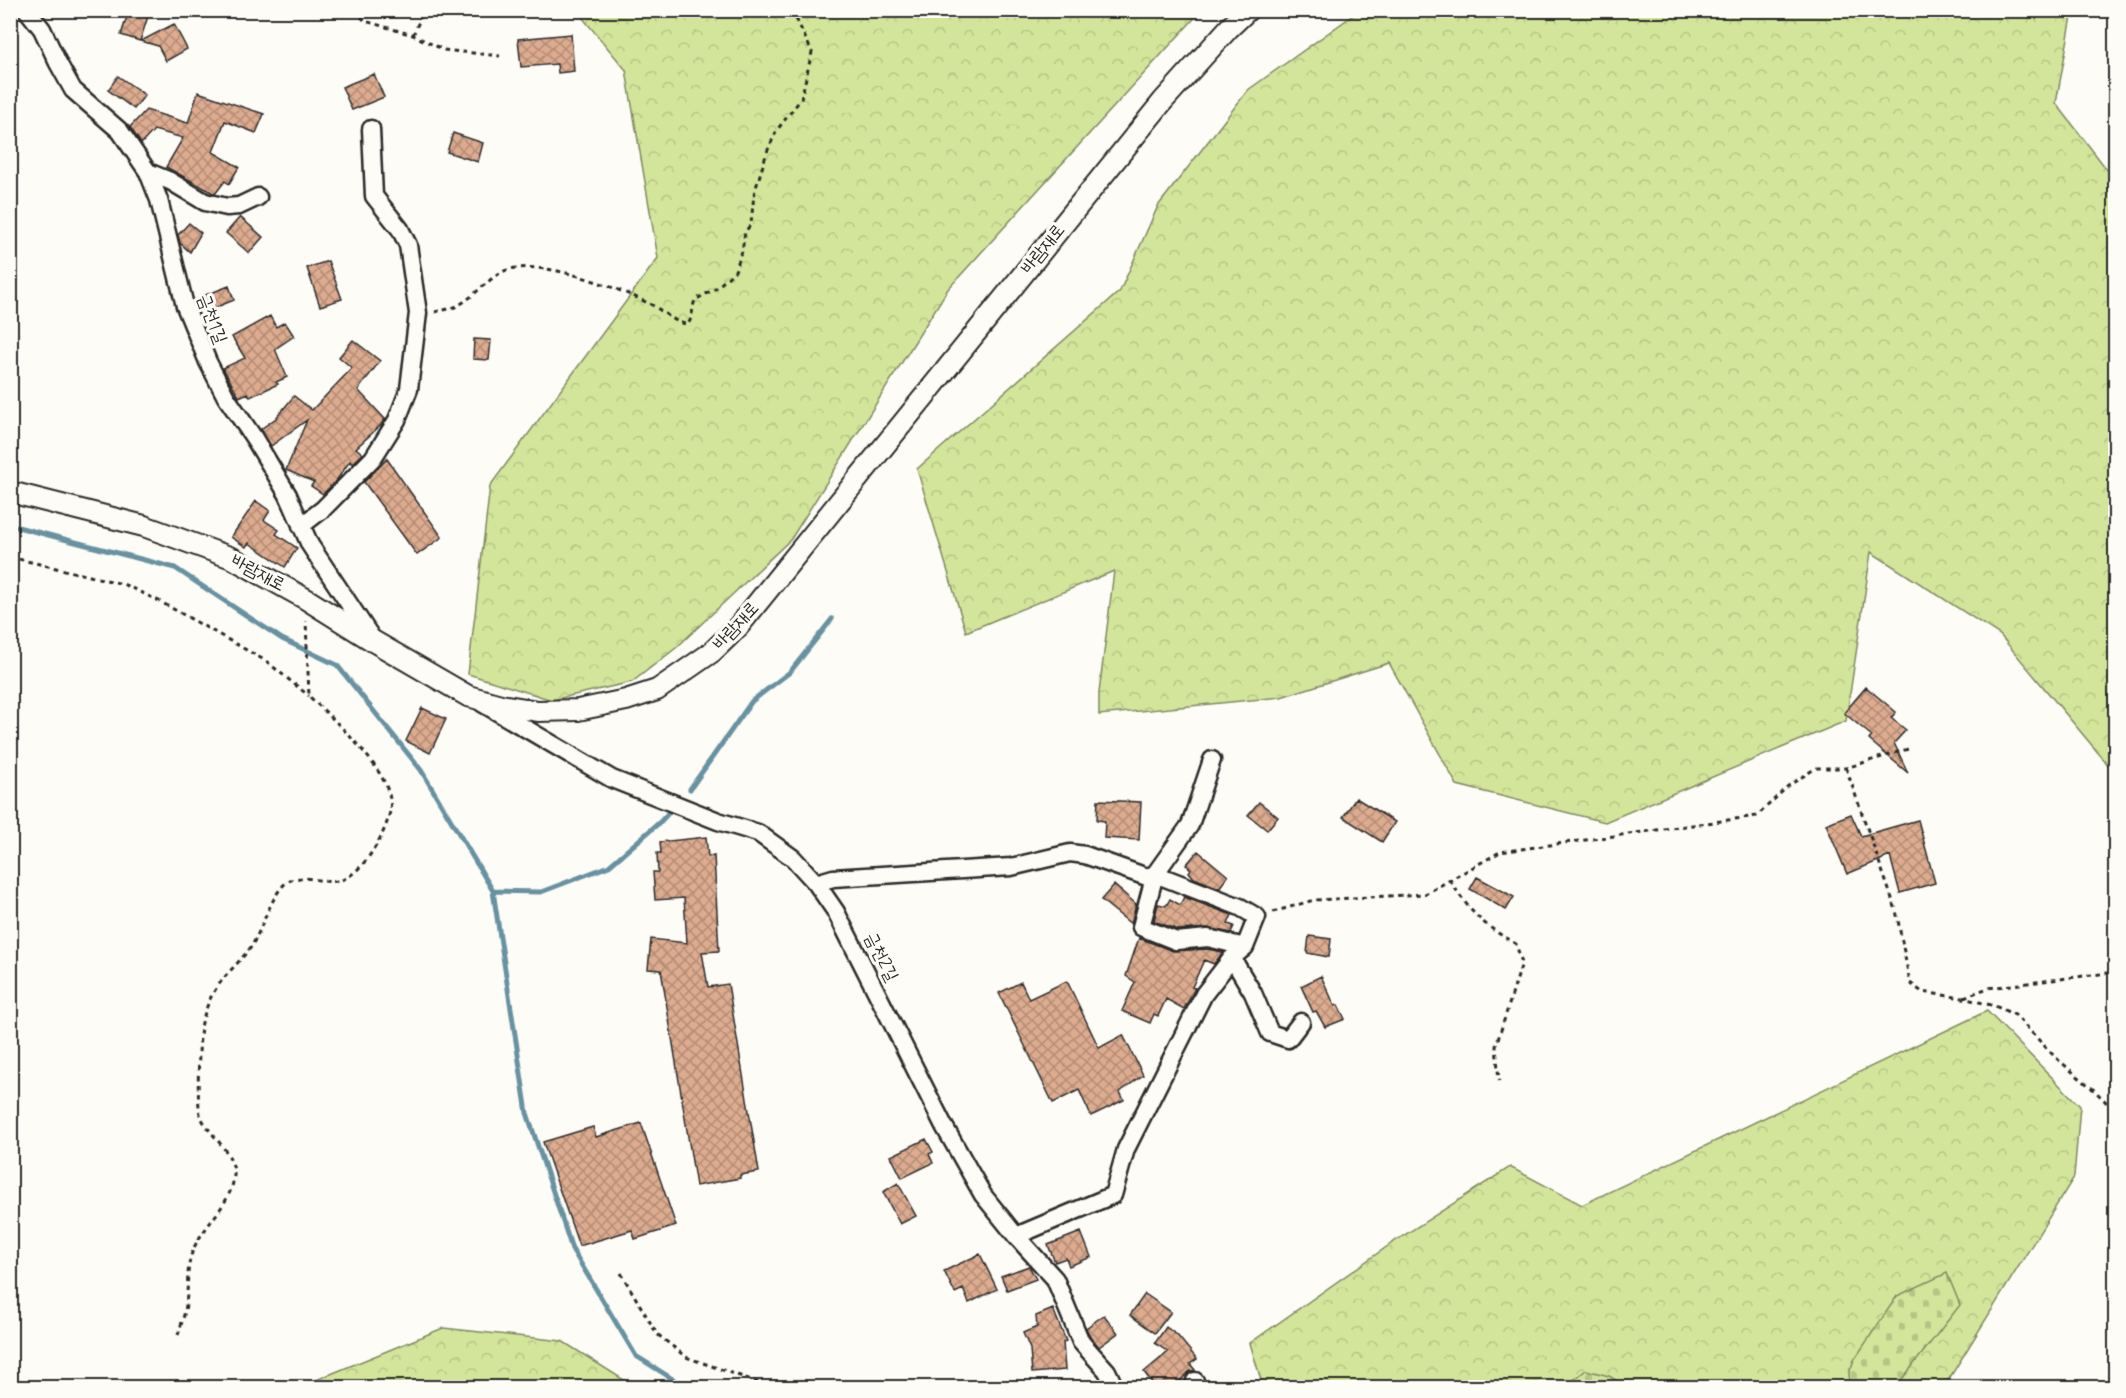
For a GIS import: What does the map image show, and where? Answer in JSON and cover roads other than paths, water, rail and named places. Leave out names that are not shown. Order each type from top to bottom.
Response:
[{"type":"street","name":"바람재로","points":[[10,492],[144,526],[232,558],[306,599],[468,696],[538,711],[578,710],[626,700],[657,690],[712,652],[738,627],[1163,101],[1248,10]]},
{"type":"street","name":"금천1길","points":[[28,11],[42,29],[74,90],[120,131],[148,172],[159,200],[185,306],[208,362],[226,398],[254,438],[288,495],[310,545],[374,641]]},
{"type":"street","points":[[301,526],[323,509],[373,458],[397,420],[409,389],[418,313],[408,245],[400,229],[374,196],[371,129]]},
{"type":"street","points":[[148,172],[170,181],[205,202],[227,207],[239,206],[258,197]]},
{"type":"street","name":"금천2길","points":[[468,696],[612,779],[758,833],[794,858],[816,883],[836,912],[944,1126],[983,1195],[1055,1279],[1081,1341],[1107,1371],[1115,1388]]},
{"type":"street","points":[[1212,760],[1190,825],[1155,874],[1141,927],[1176,941],[1208,938],[1239,952],[1270,1033],[1288,1039],[1301,1022]]},
{"type":"street","points":[[816,883],[833,878],[1011,867],[1070,853],[1085,855],[1147,877],[1155,874],[1240,907],[1257,917],[1239,952],[1204,994],[1126,1149],[1113,1195],[1016,1236]]},
{"type":"waterway","points":[[10,525],[175,568],[282,639],[337,665],[421,770],[493,891],[527,1113],[572,1249],[636,1356],[687,1388]]},
{"type":"waterway","points":[[690,789],[752,701],[790,672],[832,619]]},
{"type":"waterway","points":[[493,891],[541,892],[609,866],[672,809]]}]
